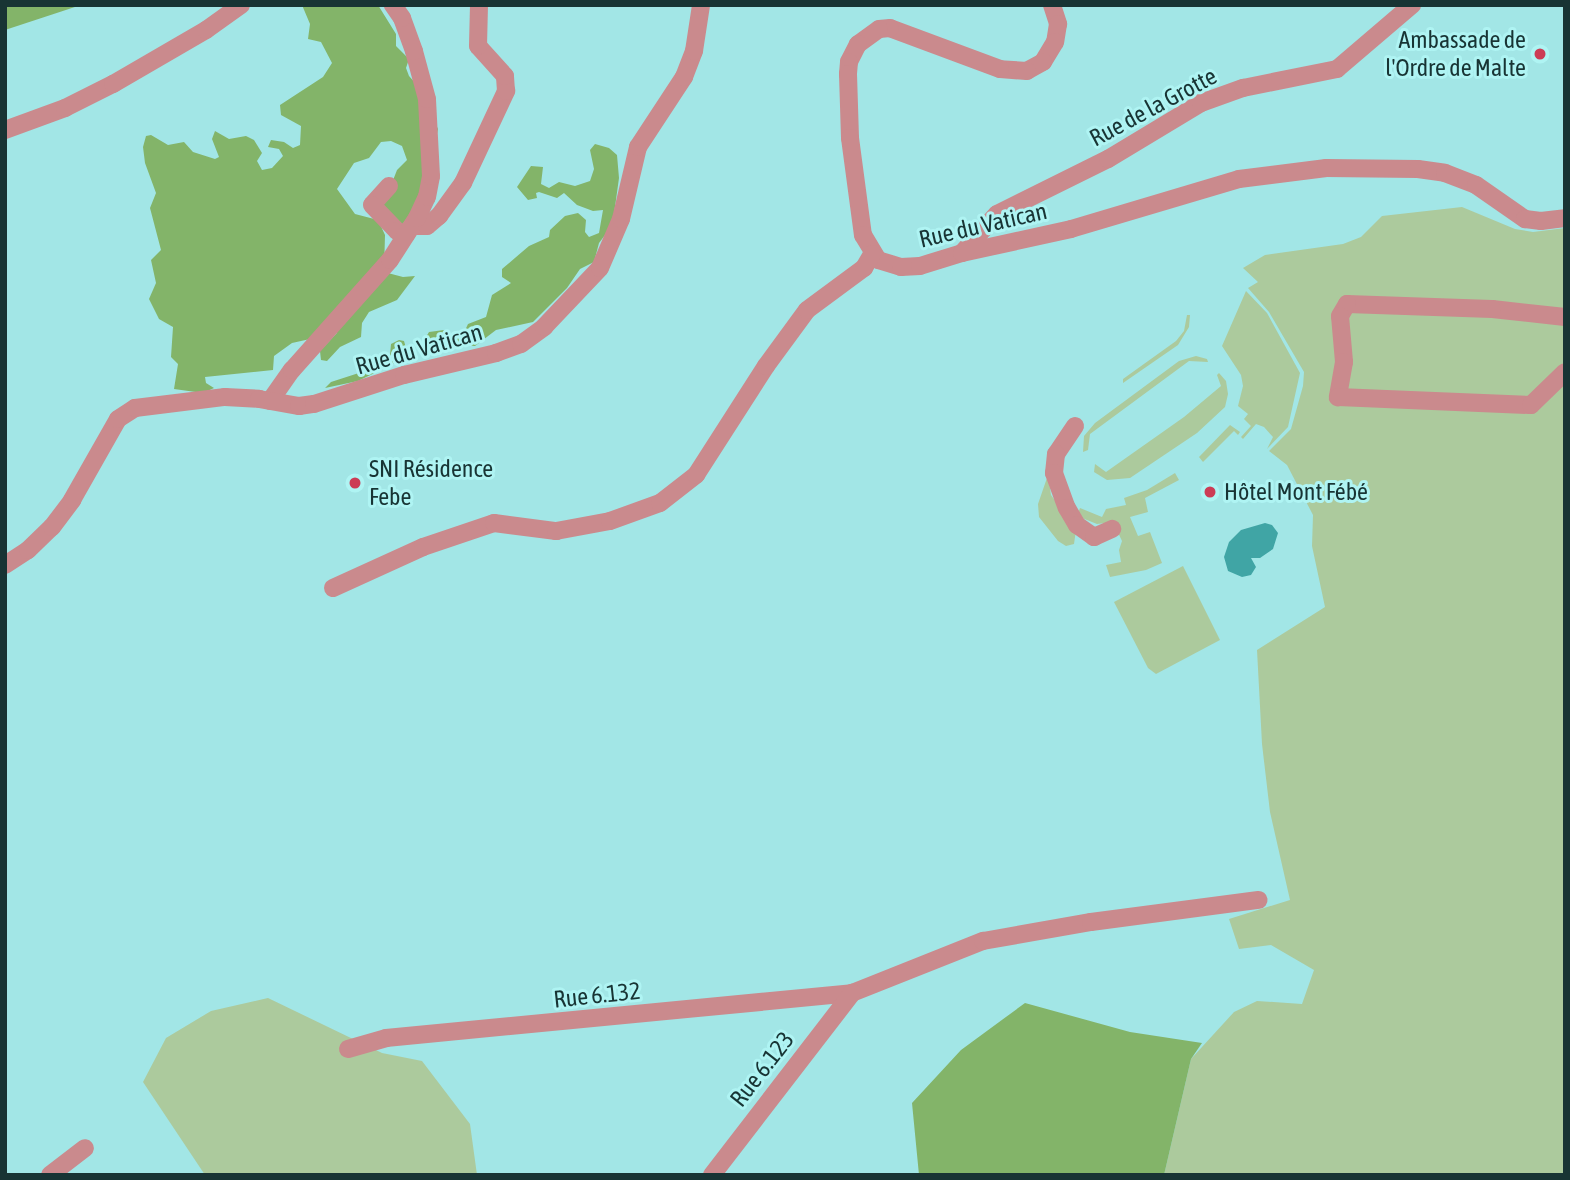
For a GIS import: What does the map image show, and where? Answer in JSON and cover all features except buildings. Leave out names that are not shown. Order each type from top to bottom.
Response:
[{"type":"street","points":[[5,130],[65,108],[113,84],[206,30],[241,5]]},
{"type":"street","name":"Rue du Vatican","points":[[270,401],[292,370],[390,260],[427,197],[430,176],[430,120],[414,51],[402,18],[393,5]]},
{"type":"street","points":[[389,186],[372,205],[397,231],[427,226],[439,216],[455,194],[506,91],[505,76],[478,46],[480,5]]},
{"type":"street","name":"Rue du Vatican","points":[[5,565],[28,551],[52,527],[72,500],[111,429],[126,412],[146,405],[225,397],[299,406],[333,400],[404,375],[496,353],[521,344],[544,327],[600,268],[621,219],[638,147],[684,78],[694,51],[701,5]]},
{"type":"street","points":[[332,588],[423,547],[494,523],[556,531],[610,521],[660,503],[696,475],[766,366],[807,310],[864,268],[872,254],[860,220],[850,138],[849,62],[858,44],[879,29],[890,28],[1000,69],[1027,71],[1043,62],[1055,42],[1058,24],[1052,5]]},
{"type":"street","name":"Rue de la Grotte","points":[[962,253],[997,214],[1108,159],[1201,103],[1243,88],[1337,69],[1412,5]]},
{"type":"street","name":"Rue du Vatican","points":[[872,254],[887,264],[901,267],[920,266],[962,253],[1071,229],[1239,179],[1326,168],[1418,169],[1445,173],[1476,185],[1525,219],[1541,221],[1565,218]]},
{"type":"street","points":[[1565,317],[1492,309],[1348,304],[1340,316],[1343,362],[1338,397],[1531,405],[1565,372]]},
{"type":"street","points":[[1076,426],[1056,454],[1054,473],[1067,508],[1077,525],[1094,537],[1112,529]]},
{"type":"street","points":[[852,993],[983,941],[1091,922],[1259,900]]},
{"type":"street","name":"Rue 6.132","points":[[348,1049],[386,1038],[852,993]]},
{"type":"street","name":"Rue 6.123","points":[[712,1175],[852,993]]},
{"type":"street","points":[[50,1175],[85,1148]]},
{"type":"green space","points":[[5,5],[81,5],[5,30]]},
{"type":"green space","points":[[302,5],[378,5],[396,34],[396,46],[409,59],[406,68],[409,76],[418,86],[438,129],[423,196],[402,225],[383,206],[397,170],[407,160],[402,146],[391,141],[381,142],[369,158],[354,163],[337,189],[355,214],[378,220],[385,235],[384,272],[403,277],[415,276],[397,300],[369,312],[362,323],[361,337],[340,347],[327,361],[321,360],[320,351],[337,333],[292,343],[274,356],[273,370],[205,377],[206,383],[214,388],[203,393],[174,389],[178,364],[171,357],[173,327],[159,319],[149,299],[156,283],[151,260],[161,250],[150,208],[156,193],[145,163],[143,147],[146,136],[151,135],[168,145],[184,142],[193,152],[215,159],[219,157],[212,139],[215,131],[229,139],[246,136],[254,140],[262,153],[257,161],[262,170],[272,168],[283,156],[279,149],[268,147],[271,140],[284,142],[293,148],[300,145],[301,126],[281,115],[280,105],[323,77],[332,63],[321,42],[308,39],[310,24]]},
{"type":"green space","points":[[595,144],[609,148],[617,155],[619,178],[614,214],[608,231],[599,243],[594,262],[580,269],[567,288],[533,322],[496,330],[475,346],[454,345],[426,354],[423,342],[429,332],[444,330],[451,338],[461,339],[468,324],[486,317],[492,295],[511,283],[502,277],[502,269],[529,246],[549,237],[550,230],[565,216],[578,213],[586,220],[585,232],[589,237],[599,233],[603,210],[593,211],[577,205],[564,193],[557,198],[539,192],[536,193],[537,198],[528,200],[517,187],[531,166],[543,167],[541,184],[549,188],[559,182],[575,186],[590,181],[594,169],[590,150]]},
{"type":"green space","points":[[1462,207],[1515,229],[1533,232],[1565,228],[1565,1175],[1164,1175],[1191,1059],[1234,1012],[1257,1001],[1302,1004],[1314,970],[1271,945],[1239,949],[1229,919],[1290,900],[1270,812],[1262,744],[1257,650],[1325,607],[1312,546],[1313,515],[1287,465],[1269,451],[1291,429],[1303,386],[1304,372],[1269,312],[1248,288],[1258,282],[1243,268],[1265,255],[1343,244],[1361,237],[1382,216]]},
{"type":"green space","points":[[1246,291],[1267,313],[1300,373],[1288,427],[1267,449],[1273,437],[1264,427],[1256,424],[1243,439],[1241,437],[1251,426],[1244,419],[1248,414],[1238,406],[1243,386],[1241,375],[1222,346]]},
{"type":"green space","points":[[1187,315],[1190,315],[1189,327],[1178,345],[1123,383],[1123,379],[1176,341],[1184,331]]},
{"type":"green space","points":[[404,341],[406,348],[393,364],[358,381],[325,388],[331,382],[365,371],[372,358],[390,355],[391,344]]},
{"type":"green space","points":[[1196,356],[1207,359],[1208,362],[1189,361],[1090,434],[1088,450],[1083,452],[1084,436],[1095,423],[1179,361]]},
{"type":"green space","points":[[1219,373],[1226,381],[1228,394],[1225,407],[1197,433],[1130,478],[1107,480],[1094,472],[1095,464],[1106,472],[1184,417],[1221,386],[1217,375]]},
{"type":"green space","points":[[1230,425],[1240,432],[1238,435],[1234,431],[1203,462],[1199,457]]},
{"type":"green space","points":[[1175,473],[1179,480],[1145,498],[1148,512],[1130,517],[1138,536],[1150,532],[1162,563],[1146,570],[1110,577],[1106,565],[1121,562],[1119,550],[1122,541],[1113,522],[1097,524],[1077,516],[1080,508],[1102,517],[1106,509],[1126,505],[1124,498],[1147,490]]},
{"type":"green space","points":[[1048,475],[1051,495],[1076,530],[1074,544],[1066,546],[1058,541],[1039,517],[1038,504]]},
{"type":"green space","points":[[1183,566],[1220,640],[1156,674],[1148,668],[1114,602]]},
{"type":"green space","points":[[268,998],[382,1053],[422,1061],[470,1124],[477,1175],[205,1175],[143,1082],[166,1038],[211,1011]]},
{"type":"green space","points":[[1025,1003],[1130,1032],[1202,1043],[1191,1059],[1164,1175],[919,1175],[912,1103],[961,1050]]},
{"type":"water","points":[[1265,523],[1272,525],[1278,533],[1273,549],[1260,558],[1251,558],[1256,567],[1251,575],[1242,577],[1228,571],[1224,557],[1229,542],[1241,530]]},
{"type":"place","name":"Ambassade de l'Ordre de Malte","points":[[1540,54]]},
{"type":"place","name":"SNI Résidence Febe","points":[[355,483]]},
{"type":"place","name":"Hôtel Mont Fébé","points":[[1210,492]]}]
